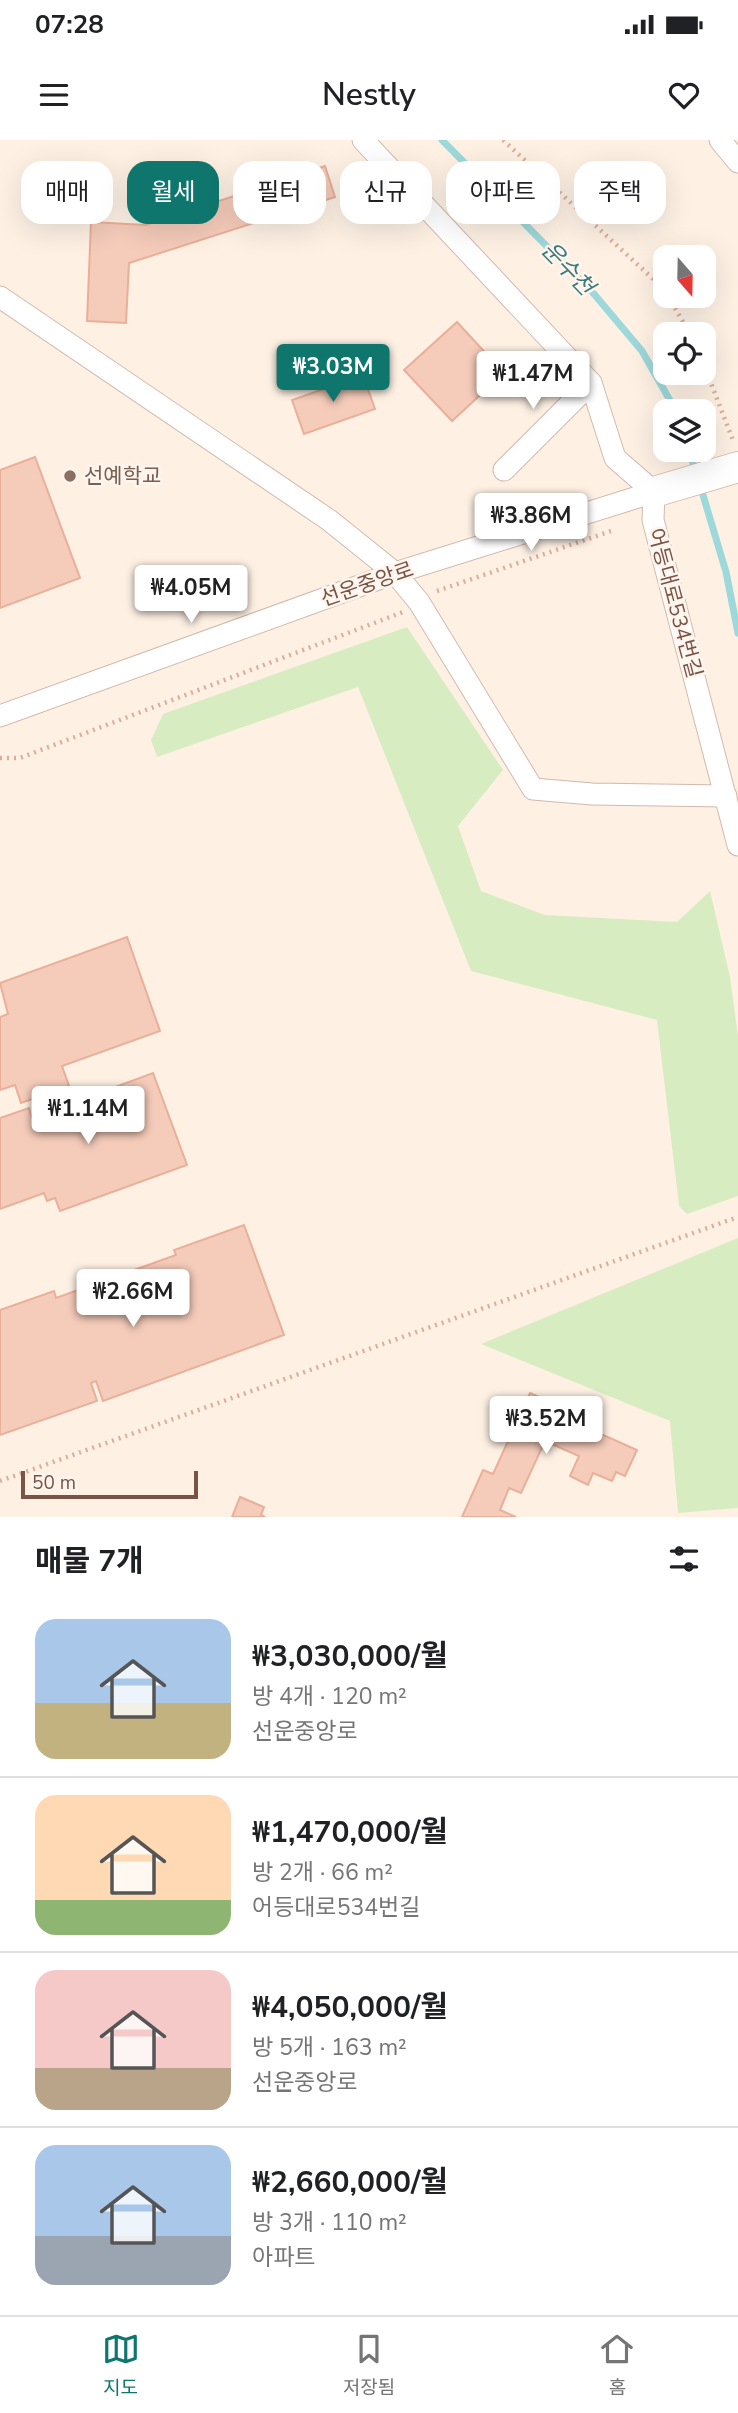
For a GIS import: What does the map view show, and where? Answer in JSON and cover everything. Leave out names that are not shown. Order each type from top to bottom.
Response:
[{"type":"street","points":[[363,140],[591,383],[615,458],[657,500]]},
{"type":"street","points":[[720,140],[738,162]]},
{"type":"street","points":[[0,297],[329,520],[395,573],[419,602],[533,789],[592,794],[726,796]]},
{"type":"street","points":[[504,470],[591,383]]},
{"type":"street","name":"선운중앙로","points":[[0,716],[395,573],[657,500],[736,463]]},
{"type":"street","name":"어등대로534번길","points":[[657,500],[738,845]]},
{"type":"path","points":[[503,140],[653,279]]},
{"type":"path","points":[[711,385],[736,463]]},
{"type":"path","points":[[0,758],[20,758],[398,615],[442,588],[657,500]]},
{"type":"path","points":[[0,1481],[738,1217]]},
{"type":"green space","points":[[407,627],[503,770],[458,826],[481,891],[545,915],[677,922],[710,891],[730,977],[738,1036],[738,1196],[687,1214],[679,1206],[657,1020],[471,971],[358,687],[157,757],[151,740],[163,714]]},
{"type":"green space","points":[[738,1238],[738,1508],[678,1513],[670,1421],[481,1344]]},
{"type":"building","points":[[326,169],[335,197],[326,200]]},
{"type":"building","points":[[233,196],[233,224],[251,224],[129,263],[126,323],[87,321],[91,224],[219,224],[219,201]]},
{"type":"building","points":[[457,322],[504,373],[452,421],[404,370]]},
{"type":"building","points":[[363,375],[375,409],[304,434],[292,400]]},
{"type":"building","points":[[35,457],[80,578],[0,608],[0,470]]},
{"type":"building","points":[[127,937],[160,1031],[62,1066],[69,1086],[21,1103],[15,1085],[0,1090],[0,1017],[8,1014],[0,983]]},
{"type":"building","points":[[153,1073],[187,1165],[60,1211],[55,1198],[47,1201],[44,1193],[0,1209],[0,1118],[29,1108],[32,1118]]},
{"type":"building","points":[[244,1225],[284,1335],[103,1401],[96,1381],[91,1383],[97,1401],[0,1435],[0,1310],[54,1291],[56,1298],[176,1255],[174,1250]]},
{"type":"building","points":[[530,1393],[553,1403],[549,1411],[637,1450],[625,1476],[616,1472],[612,1481],[593,1473],[588,1485],[570,1476],[579,1456],[545,1441],[521,1493],[509,1488],[500,1510],[516,1517],[462,1517],[483,1470],[493,1474]]},
{"type":"building","points":[[240,1497],[264,1507],[261,1515],[265,1517],[232,1517]]},
{"type":"waterway","name":"운수천","points":[[442,140],[594,294],[642,351],[669,399]]},
{"type":"waterway","name":"운수천","points":[[693,462],[696,473]]},
{"type":"waterway","name":"운수천","points":[[700,485],[726,572],[738,633]]},
{"type":"place","name":"선예학교","points":[[70,476]]}]
